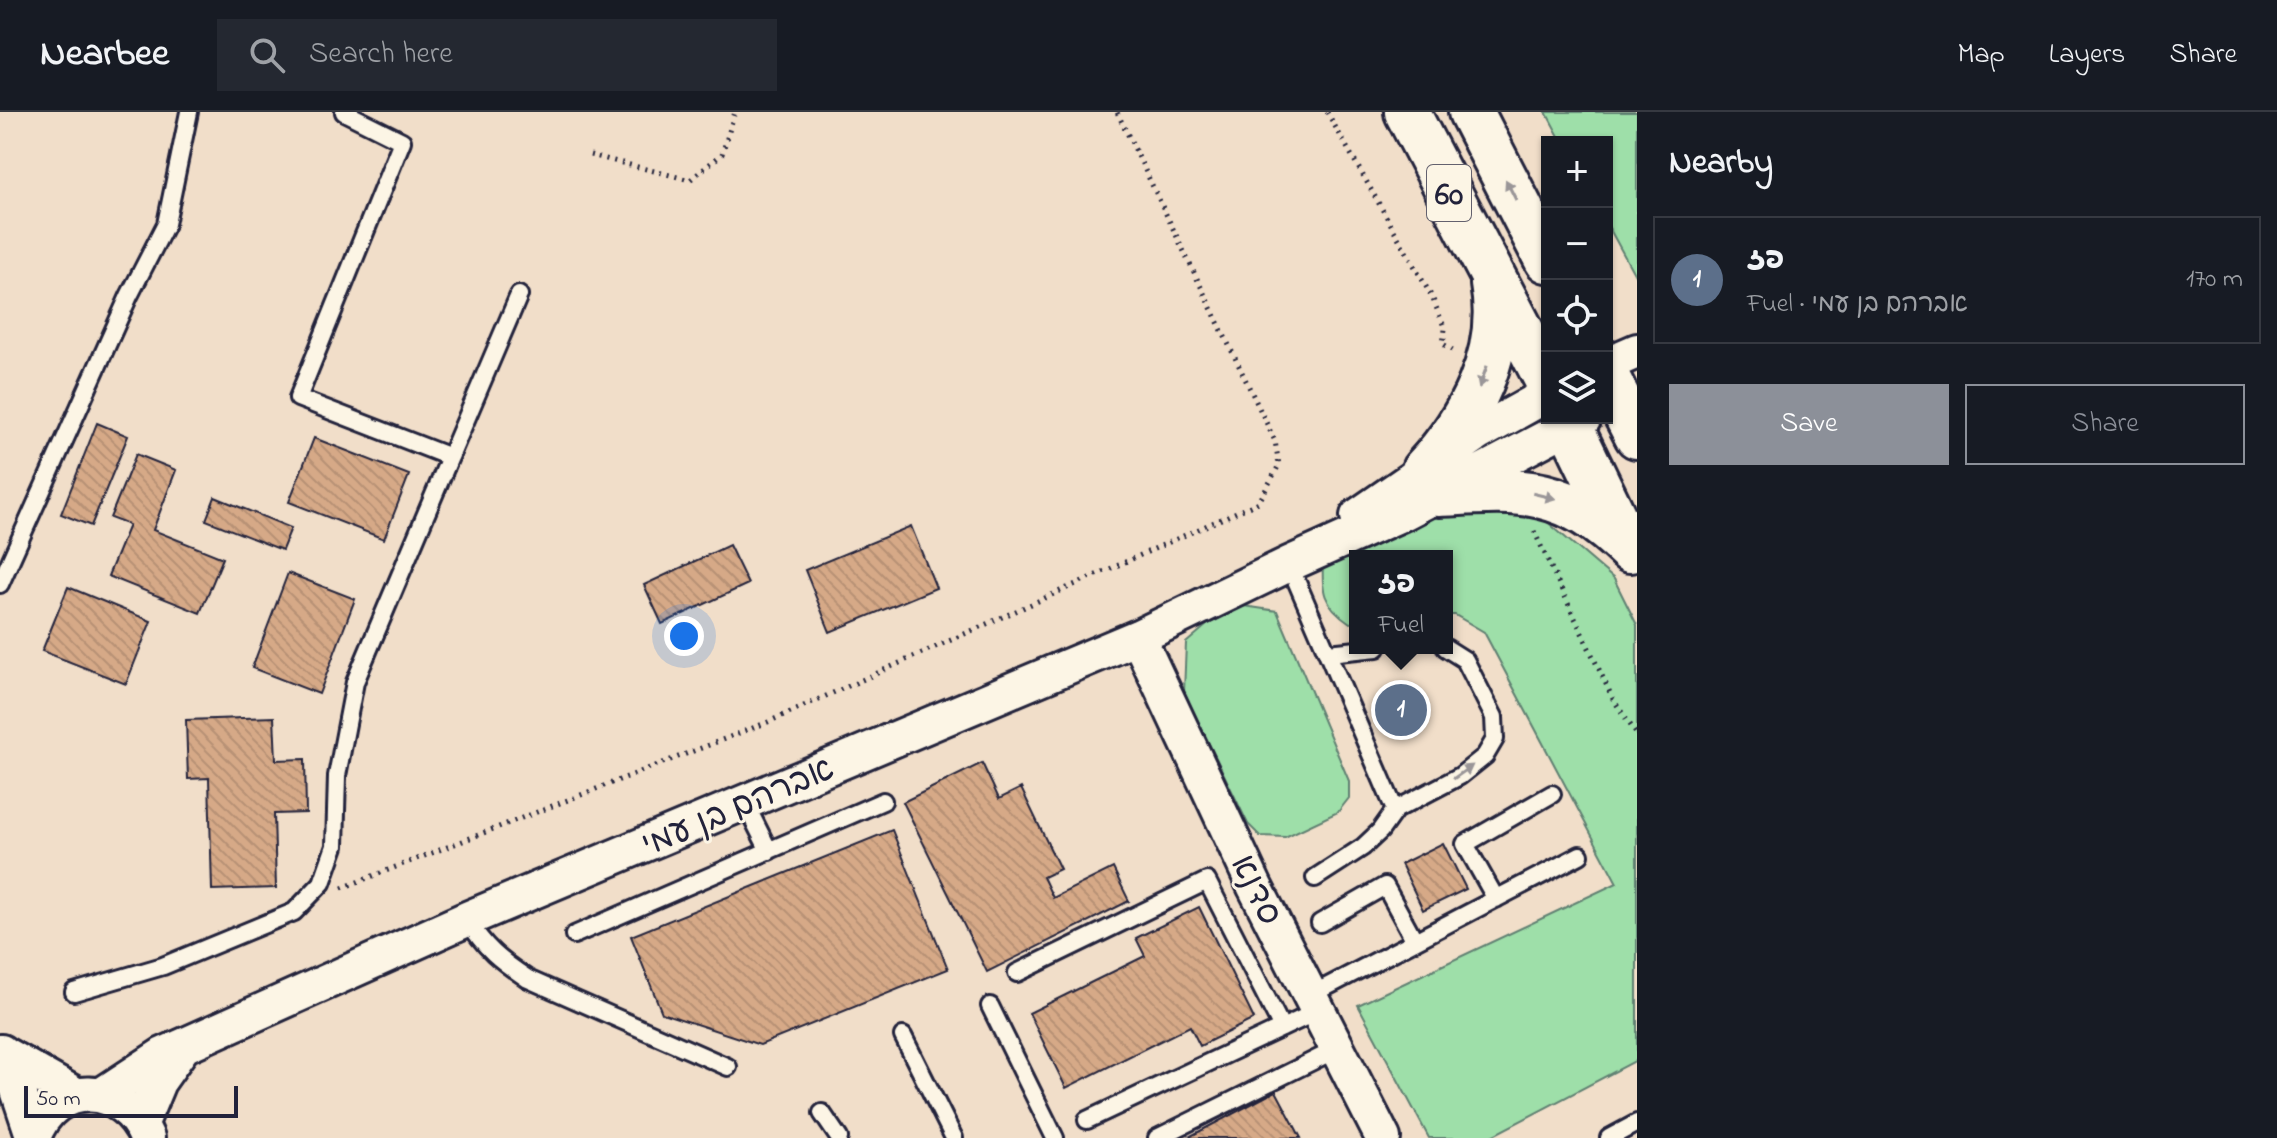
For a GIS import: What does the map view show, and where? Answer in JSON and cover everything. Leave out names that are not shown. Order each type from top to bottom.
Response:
[{"type":"highway","name":"60","points":[[1407,112],[1541,369]]},
{"type":"highway","name":"60","points":[[1471,112],[1541,248]]},
{"type":"highway","points":[[1491,274],[1496,314],[1486,369],[1469,409],[1441,451],[1431,482],[1546,495],[1584,511],[1601,523],[1634,558]]},
{"type":"highway","points":[[1603,424],[1634,558]]},
{"type":"street","name":"אברהם בן עמי","points":[[1613,383],[1637,351]]},
{"type":"street","name":"אברהם בן עמי","points":[[33,1137],[40,1121],[50,1110],[89,1095],[185,1045],[467,919],[1138,637],[1289,564],[1431,482],[1477,434],[1541,418]]},
{"type":"street","name":"סדנא","points":[[1138,637],[1255,887],[1383,1138]]},
{"type":"street","name":"אברהם בן עמי","points":[[144,1130],[158,1082],[185,1045]]},
{"type":"street","points":[[6,1065],[89,1095],[117,1100],[131,1110],[144,1130]]},
{"type":"street","points":[[6,1065],[33,1137]]},
{"type":"lane","points":[[0,584],[129,296],[166,224],[189,112]]},
{"type":"lane","points":[[344,112],[366,117],[402,141],[298,398],[450,457]]},
{"type":"lane","points":[[74,992],[163,966],[294,912],[322,883],[335,846],[337,776],[355,682],[519,295]]},
{"type":"lane","points":[[1289,564],[1395,810]]},
{"type":"lane","points":[[1328,653],[1349,651]]},
{"type":"lane","points":[[1315,878],[1363,847],[1395,810],[1460,776],[1485,756],[1495,739],[1494,717],[1465,660],[1453,652]]},
{"type":"lane","points":[[1496,899],[1465,844],[1552,794]]},
{"type":"lane","points":[[744,801],[769,851]]},
{"type":"lane","points":[[574,935],[883,801]]},
{"type":"lane","points":[[1087,1120],[1282,1028],[1315,1003],[1415,941],[1580,855]]},
{"type":"lane","points":[[1017,973],[1207,881],[1282,1028]]},
{"type":"lane","points":[[1320,923],[1385,886],[1415,941]]},
{"type":"lane","points":[[467,919],[481,942],[502,962],[528,979],[728,1067]]},
{"type":"lane","points":[[990,1006],[1055,1138]]},
{"type":"lane","points":[[903,1036],[954,1138]]},
{"type":"lane","points":[[1157,1138],[1337,1049]]},
{"type":"lane","points":[[822,1113],[839,1138]]},
{"type":"lane","points":[[1609,1138],[1637,1123]]},
{"type":"path","points":[[590,155],[690,180],[722,154],[735,112]]},
{"type":"path","points":[[314,891],[338,889],[768,722],[1259,502],[1279,465],[1275,441],[1117,112]]},
{"type":"path","points":[[1327,112],[1432,297],[1445,329],[1443,344],[1486,369]]},
{"type":"path","points":[[1522,492],[1536,539],[1613,699],[1637,735]]},
{"type":"green space","points":[[1546,112],[1637,112],[1637,279],[1613,235],[1613,136],[1559,136]]},
{"type":"green space","points":[[1461,501],[1519,509],[1545,520],[1614,579],[1637,625],[1637,1060],[1488,1138],[1429,1138],[1358,1005],[1617,883],[1484,632],[1453,615],[1453,550],[1349,550],[1349,622],[1334,610],[1326,596],[1323,559]]},
{"type":"green space","points":[[1244,606],[1277,611],[1349,781],[1349,798],[1338,812],[1285,837],[1260,836],[1248,824],[1184,692],[1186,643],[1208,624]]},
{"type":"building","points":[[97,423],[128,436],[91,526],[61,514]]},
{"type":"building","points":[[314,438],[409,475],[384,539],[289,502]]},
{"type":"building","points":[[136,454],[176,470],[153,530],[223,558],[200,613],[108,576],[129,525],[110,518]]},
{"type":"building","points":[[215,497],[291,528],[282,550],[206,520]]},
{"type":"building","points":[[911,526],[936,588],[830,632],[805,570]]},
{"type":"building","points":[[729,545],[748,584],[662,624],[644,585]]},
{"type":"building","points":[[288,573],[355,599],[319,694],[252,668]]},
{"type":"building","points":[[68,587],[151,621],[126,684],[42,651]]},
{"type":"building","points":[[274,717],[276,760],[305,759],[306,813],[274,814],[276,888],[212,890],[209,778],[188,779],[186,720]]},
{"type":"building","points":[[982,763],[999,799],[1021,788],[1060,869],[1043,877],[1053,898],[1113,868],[1129,901],[987,972],[903,802]]},
{"type":"building","points":[[892,830],[948,969],[760,1045],[662,1013],[631,936]]},
{"type":"building","points":[[1443,843],[1466,889],[1423,910],[1401,864]]},
{"type":"building","points":[[1199,907],[1254,1019],[1200,1046],[1190,1026],[1066,1088],[1029,1013],[1145,956],[1136,938]]},
{"type":"building","points":[[1276,1091],[1301,1138],[1187,1138]]},
{"type":"place","name":"פז","points":[[1401,710]]}]
